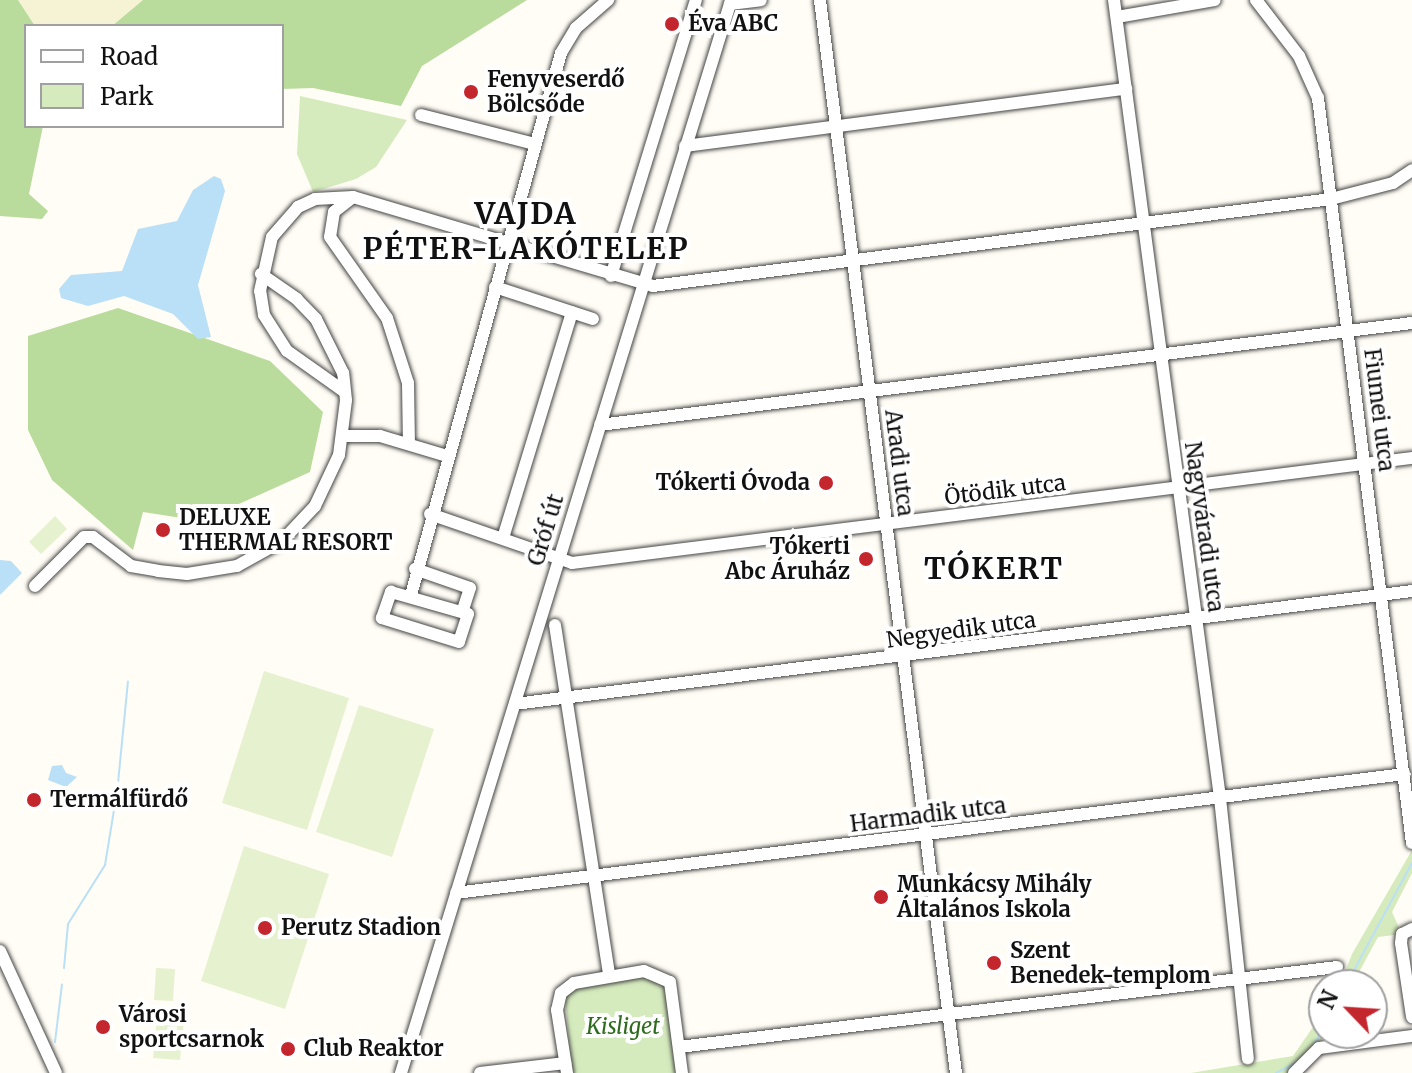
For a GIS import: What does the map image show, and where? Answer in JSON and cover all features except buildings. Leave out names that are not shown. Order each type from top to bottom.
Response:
[{"type":"street","points":[[411,595],[430,514],[567,39],[608,0]]},
{"type":"street","points":[[611,276],[696,0]]},
{"type":"street","points":[[730,2],[761,0]]},
{"type":"street","name":"Aradi utca","points":[[820,0],[956,1073]]},
{"type":"street","name":"Nagyváradi utca","points":[[1114,0],[1220,798],[1248,1059]]},
{"type":"street","points":[[1117,17],[1215,0]]},
{"type":"street","name":"Fiumei utca","points":[[1256,0],[1299,56],[1318,98],[1412,843]]},
{"type":"street","name":"Gróf út","points":[[401,1073],[730,2]]},
{"type":"street","points":[[685,146],[1126,89]]},
{"type":"street","points":[[421,115],[535,144]]},
{"type":"street","points":[[345,392],[299,362],[273,333],[264,315],[261,274],[272,237],[298,207],[333,195],[353,197],[642,285],[1331,199],[1393,183],[1412,170]]},
{"type":"street","points":[[353,197],[334,212],[330,237],[375,296],[398,345],[412,412],[409,444]]},
{"type":"street","points":[[35,586],[84,537],[93,537],[131,566],[158,571],[214,572],[260,555],[315,506],[330,482],[343,436],[343,373],[316,319],[297,299],[261,274]]},
{"type":"street","points":[[495,287],[593,319]]},
{"type":"street","points":[[503,538],[572,312]]},
{"type":"street","points":[[600,425],[1412,323]]},
{"type":"street","points":[[343,436],[380,436],[447,456]]},
{"type":"street","name":"Ötödik utca","points":[[430,514],[558,555],[572,563],[1412,458]]},
{"type":"street","points":[[415,569],[470,588],[462,612]]},
{"type":"street","name":"Negyedik utca","points":[[515,704],[903,658],[1412,591]]},
{"type":"street","points":[[391,592],[411,595],[468,614],[459,642],[382,618],[391,592]]},
{"type":"street","points":[[555,625],[609,975]]},
{"type":"street","name":"Harmadik utca","points":[[456,893],[594,879],[1405,774]]},
{"type":"street","points":[[1407,932],[1412,1017]]},
{"type":"street","points":[[0,951],[56,1073]]},
{"type":"street","points":[[679,1047],[1337,967]]},
{"type":"street","points":[[480,1073],[566,1068],[557,1010],[561,993],[574,983],[644,971],[670,982],[682,1073]]},
{"type":"street","points":[[1294,1073],[1319,1048],[1412,1036]]},
{"type":"shaded area","points":[[18,0],[143,0],[114,24],[34,24]]},
{"type":"green space","points":[[0,0],[18,0],[34,24],[24,24],[24,128],[43,128],[29,194],[48,211],[42,219],[0,216]]},
{"type":"green space","points":[[143,0],[527,0],[422,66],[401,106],[313,88],[284,89],[284,24],[114,24]]},
{"type":"green space","points":[[300,96],[407,120],[376,167],[356,179],[313,192],[297,154]]},
{"type":"green space","points":[[118,308],[270,361],[323,412],[310,472],[201,521],[143,512],[133,550],[52,480],[28,430],[28,336]]},
{"type":"green space","points":[[55,516],[67,529],[41,554],[29,542]]},
{"type":"green space","points":[[264,671],[349,698],[307,830],[222,803]]},
{"type":"green space","points":[[359,705],[434,729],[392,857],[316,832]]},
{"type":"green space","name":"Perutz Stadion","points":[[244,846],[329,874],[285,1009],[201,981]]},
{"type":"green space","points":[[1412,850],[1412,873],[1392,912],[1402,934],[1378,937],[1361,969],[1346,969]]},
{"type":"green space","points":[[156,968],[175,969],[173,1001],[154,1000]]},
{"type":"green space","name":"Kisliget","points":[[645,974],[665,985],[677,1073],[572,1073],[565,996],[575,989]]},
{"type":"green space","points":[[158,1007],[185,1009],[180,1060],[153,1058]]},
{"type":"green space","points":[[1308,1034],[1308,1049],[1313,1049],[1293,1073],[1191,1073],[1293,1056]]},
{"type":"water","points":[[214,176],[221,179],[225,191],[198,285],[211,337],[198,339],[173,314],[124,296],[88,306],[61,298],[59,289],[71,275],[122,271],[138,229],[177,221],[193,190]]},
{"type":"water","points":[[0,560],[11,561],[22,573],[0,595]]},
{"type":"water","points":[[62,765],[66,773],[77,777],[66,787],[48,780],[52,766]]},
{"type":"waterway","points":[[118,783],[128,681]]},
{"type":"waterway","points":[[64,968],[68,924],[105,865],[116,798]]},
{"type":"waterway","points":[[1355,969],[1412,863]]},
{"type":"waterway","points":[[55,1042],[62,984]]},
{"type":"waterway","points":[[1276,1073],[1294,1064]]},
{"type":"place","name":"Éva ABC","points":[[672,24]]},
{"type":"place","name":"Fenyveserdő Bölcsőde","points":[[471,92]]},
{"type":"place","name":"Tókerti Óvoda","points":[[826,483]]},
{"type":"place","name":"DELUXE THERMAL RESORT","points":[[163,530]]},
{"type":"place","name":"Tókerti Abc Áruház","points":[[866,559]]},
{"type":"place","name":"Termálfürdő","points":[[34,800]]},
{"type":"place","name":"Munkácsy Mihály Általános Iskola","points":[[881,897]]},
{"type":"place","name":"Perutz Stadion","points":[[265,928]]},
{"type":"place","name":"Szent Benedek-templom","points":[[994,963]]},
{"type":"place","name":"Városi sportcsarnok","points":[[103,1027]]},
{"type":"place","name":"Club Reaktor","points":[[288,1049]]},
{"type":"district","name":"VAJDA PÉTER-LAKÓTELEP","points":[[526,230]]},
{"type":"district","name":"TÓKERT","points":[[994,568]]}]
